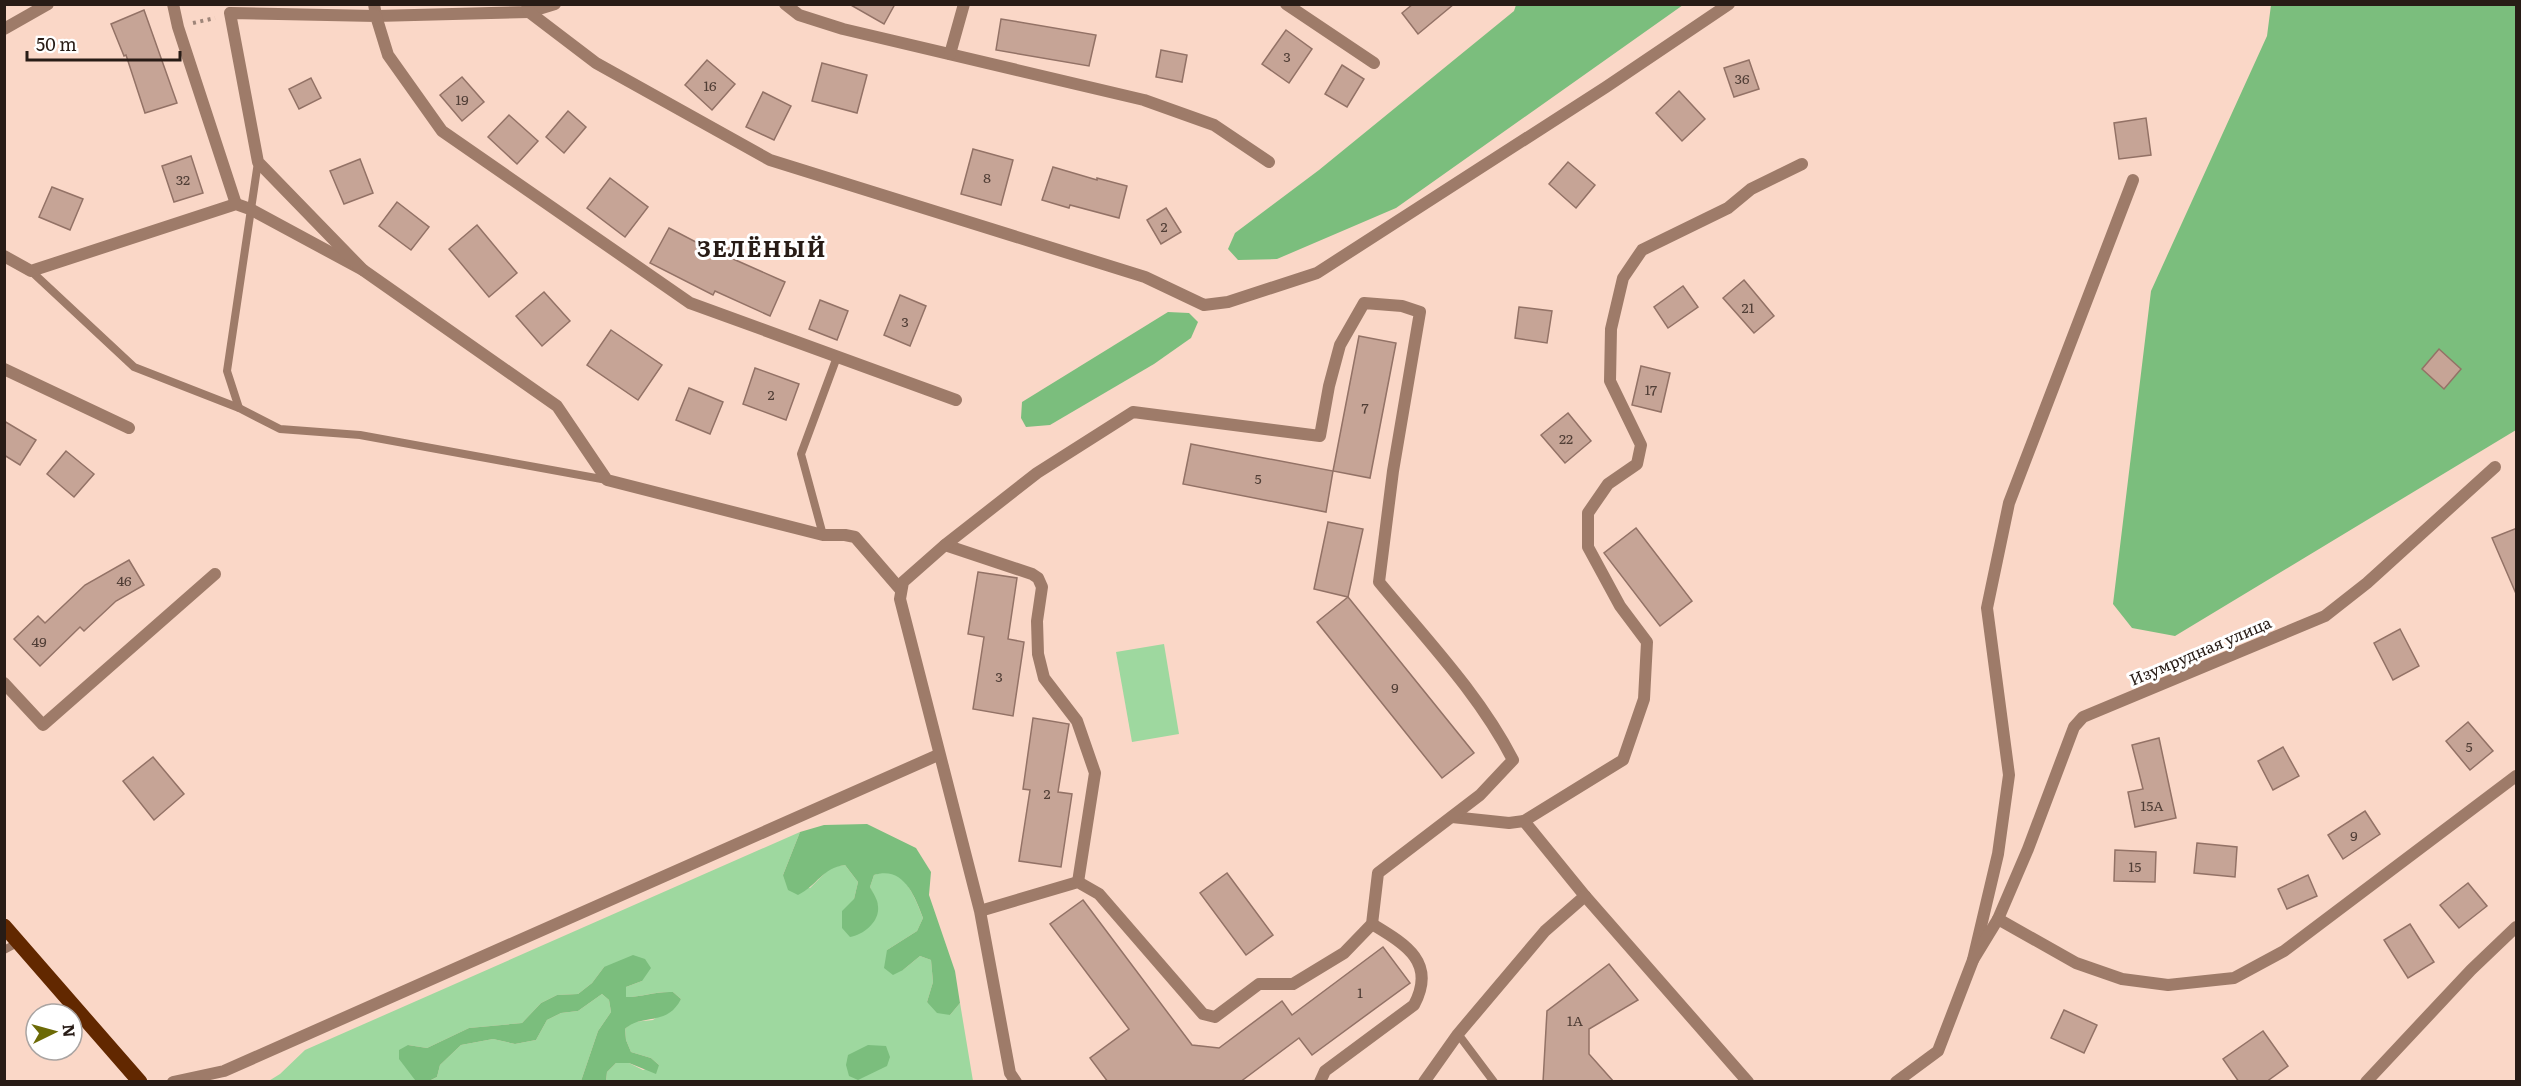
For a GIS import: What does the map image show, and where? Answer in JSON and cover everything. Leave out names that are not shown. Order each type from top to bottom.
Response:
[{"type":"main road","points":[[4,926],[140,1082]]},
{"type":"street","points":[[4,29],[48,4]]},
{"type":"street","points":[[173,4],[178,27],[236,204]]},
{"type":"street","points":[[363,270],[258,162],[230,9],[375,10],[532,7],[555,4]]},
{"type":"street","points":[[784,4],[799,15],[843,29],[1144,100],[1214,125],[1269,162]]},
{"type":"street","points":[[950,54],[964,4]]},
{"type":"street","points":[[1286,4],[1374,63]]},
{"type":"street","points":[[532,7],[596,63],[770,160],[1145,277],[1204,305],[1228,302],[1317,273],[1606,87],[1730,4]]},
{"type":"street","points":[[375,10],[388,55],[442,131],[690,303],[956,400]]},
{"type":"street","points":[[1452,817],[1509,823],[1524,821],[1623,760],[1644,699],[1647,642],[1620,606],[1588,548],[1588,513],[1608,484],[1637,464],[1641,445],[1610,381],[1611,329],[1623,278],[1642,250],[1728,208],[1751,189],[1802,164]]},
{"type":"street","points":[[1896,1082],[1938,1052],[1973,960],[1998,854],[2009,775],[1987,608],[2009,503],[2133,180]]},
{"type":"street","points":[[4,255],[31,271],[236,204],[250,209],[363,270],[557,406],[607,480],[823,535],[855,537],[900,589]]},
{"type":"street","points":[[980,912],[1078,882],[1099,894],[1203,1014],[1215,1017],[1259,984],[1293,984],[1344,954],[1372,924],[1378,873],[1480,795],[1514,760],[1476,700],[1379,582],[1393,471],[1420,312],[1402,306],[1364,303],[1340,345],[1329,386],[1320,436],[1133,412],[1037,473],[945,545],[903,582],[900,599],[938,755],[980,912],[1011,1073],[1016,1082]]},
{"type":"street","points":[[4,369],[129,428]]},
{"type":"street","name":"Изумрудная улица","points":[[1973,960],[1998,919],[2028,849],[2074,727],[2083,717],[2325,616],[2367,583],[2495,467]]},
{"type":"street","points":[[945,545],[1032,574],[1038,578],[1042,586],[1036,621],[1038,654],[1044,678],[1077,721],[1095,773],[1078,882]]},
{"type":"street","points":[[4,683],[43,725],[215,574]]},
{"type":"street","points":[[174,1082],[224,1071],[938,755]]},
{"type":"street","points":[[1998,919],[2076,963],[2122,979],[2168,985],[2234,978],[2283,951],[2517,776]]},
{"type":"street","points":[[1524,821],[1585,896],[1748,1082]]},
{"type":"street","points":[[1424,1082],[1458,1034],[1545,931],[1585,896]]},
{"type":"street","points":[[1320,1082],[1325,1071],[1414,1005],[1422,991],[1423,976],[1415,956],[1402,943],[1372,924]]},
{"type":"street","points":[[2366,1082],[2471,970],[2517,927]]},
{"type":"lane","points":[[239,408],[227,370],[258,162]]},
{"type":"lane","points":[[31,271],[134,367],[239,408],[280,429],[360,435],[607,480]]},
{"type":"lane","points":[[823,535],[801,454],[837,357]]},
{"type":"lane","points":[[4,950],[19,942]]},
{"type":"lane","points":[[1458,1034],[1494,1082]]},
{"type":"path","points":[[178,27],[230,9]]},
{"type":"green space","points":[[1516,5],[1683,5],[1396,208],[1277,259],[1238,260],[1228,249],[1235,233],[1319,170],[1514,11]]},
{"type":"green space","points":[[2271,5],[2516,5],[2516,430],[2175,636],[2132,628],[2113,604],[2151,291],[2267,36]]},
{"type":"green space","points":[[1168,312],[1189,313],[1198,322],[1191,338],[1154,364],[1050,425],[1026,427],[1021,418],[1022,402]]},
{"type":"green space","points":[[1164,644],[1179,734],[1132,742],[1116,652]]},
{"type":"green space","points":[[867,824],[916,848],[931,872],[929,895],[955,971],[960,1003],[950,1015],[937,1013],[927,1002],[933,982],[931,960],[920,956],[893,975],[884,968],[887,950],[917,931],[923,918],[911,891],[900,878],[884,873],[874,875],[870,887],[878,904],[878,912],[870,927],[850,937],[842,928],[842,911],[854,899],[858,882],[845,865],[825,873],[811,887],[798,895],[788,890],[783,875],[800,832],[824,825]]},
{"type":"green space","points":[[800,832],[783,875],[810,888],[831,867],[845,865],[858,882],[854,899],[878,906],[870,887],[874,875],[889,872],[906,883],[923,918],[917,931],[887,950],[903,970],[920,956],[931,960],[933,982],[927,1002],[950,1015],[960,1003],[973,1081],[606,1081],[607,1072],[616,1063],[629,1063],[643,1070],[659,1065],[651,1058],[631,1052],[626,1040],[625,1029],[633,1022],[653,1020],[681,999],[673,992],[626,997],[626,987],[642,981],[604,967],[592,983],[578,994],[557,995],[541,1003],[522,1023],[469,1028],[427,1048],[408,1045],[415,1080],[429,1081],[267,1082],[280,1074],[305,1050]]},
{"type":"green space","points":[[633,955],[645,959],[651,968],[642,981],[626,987],[626,997],[673,992],[681,999],[675,1008],[662,1017],[632,1024],[625,1029],[626,1040],[631,1052],[651,1058],[659,1065],[656,1074],[629,1063],[616,1063],[607,1072],[606,1081],[581,1081],[598,1031],[611,1012],[609,1000],[602,994],[578,1011],[561,1013],[547,1020],[536,1040],[515,1044],[493,1039],[461,1045],[440,1065],[437,1077],[429,1081],[415,1080],[399,1059],[399,1050],[408,1045],[427,1048],[469,1028],[522,1023],[541,1003],[557,995],[578,994],[592,983],[604,967]]},
{"type":"green space","points":[[602,994],[609,1000],[611,1012],[598,1031],[581,1081],[429,1081],[437,1077],[440,1065],[461,1045],[493,1039],[515,1044],[536,1040],[547,1020],[561,1013],[578,1011]]},
{"type":"green space","points":[[868,1045],[886,1046],[890,1057],[887,1066],[858,1080],[849,1076],[846,1065],[848,1055]]},
{"type":"building","points":[[849,4],[895,4],[884,24]]},
{"type":"building","points":[[1413,4],[1454,4],[1418,34],[1402,13]]},
{"type":"building","points":[[144,10],[177,103],[145,113],[126,55],[124,56],[111,24]]},
{"type":"building","points":[[1001,19],[1096,35],[1089,66],[996,50]]},
{"type":"building","points":[[1286,30],[1312,49],[1289,83],[1262,64]]},
{"type":"building","points":[[1161,50],[1187,55],[1182,82],[1156,77]]},
{"type":"building","points":[[707,60],[735,84],[712,110],[685,85]]},
{"type":"building","points":[[1749,60],[1759,89],[1734,97],[1724,68]]},
{"type":"building","points":[[822,63],[867,75],[857,113],[812,101]]},
{"type":"building","points":[[1342,65],[1364,79],[1347,107],[1325,94]]},
{"type":"building","points":[[462,77],[484,102],[462,121],[440,95]]},
{"type":"building","points":[[311,78],[321,98],[299,109],[289,89]]},
{"type":"building","points":[[1679,91],[1705,119],[1682,141],[1656,113]]},
{"type":"building","points":[[763,92],[791,106],[774,140],[746,127]]},
{"type":"building","points":[[568,111],[586,127],[564,153],[546,137]]},
{"type":"building","points":[[509,115],[538,141],[517,164],[488,137]]},
{"type":"building","points":[[2146,118],[2151,155],[2119,159],[2114,123]]},
{"type":"building","points":[[973,149],[1013,160],[1001,205],[961,194]]},
{"type":"building","points":[[191,156],[203,193],[174,202],[162,166]]},
{"type":"building","points":[[360,159],[373,193],[344,204],[330,171]]},
{"type":"building","points":[[1568,162],[1595,185],[1576,208],[1549,184]]},
{"type":"building","points":[[1053,167],[1127,186],[1119,218],[1042,200]]},
{"type":"building","points":[[610,178],[648,207],[625,237],[587,208]]},
{"type":"building","points":[[52,187],[83,199],[70,230],[39,217]]},
{"type":"building","points":[[397,202],[429,227],[411,250],[379,226]]},
{"type":"building","points":[[1166,208],[1181,232],[1161,244],[1147,220]]},
{"type":"building","points":[[477,225],[517,273],[489,297],[449,249]]},
{"type":"building","points":[[669,228],[713,251],[717,243],[734,250],[731,258],[785,282],[770,316],[715,291],[713,295],[650,263]]},
{"type":"building","points":[[1744,280],[1774,316],[1754,333],[1723,298]]},
{"type":"building","points":[[1683,286],[1698,307],[1668,328],[1654,307]]},
{"type":"building","points":[[544,292],[570,321],[542,346],[516,316]]},
{"type":"building","points":[[900,295],[926,306],[910,346],[884,335]]},
{"type":"building","points":[[820,300],[848,311],[837,340],[809,329]]},
{"type":"building","points":[[1519,307],[1552,311],[1547,343],[1515,338]]},
{"type":"building","points":[[611,330],[662,365],[638,400],[587,365]]},
{"type":"building","points":[[1359,336],[1396,343],[1370,478],[1333,471]]},
{"type":"building","points":[[2439,349],[2461,369],[2444,389],[2422,369]]},
{"type":"building","points":[[1641,366],[1670,373],[1661,412],[1632,405]]},
{"type":"building","points":[[755,368],[799,384],[786,420],[743,404]]},
{"type":"building","points":[[689,388],[723,402],[710,434],[676,420]]},
{"type":"building","points":[[1568,413],[1591,441],[1565,463],[1541,435]]},
{"type":"building","points":[[4,421],[36,440],[20,465],[4,455]]},
{"type":"building","points":[[1191,444],[1333,471],[1326,512],[1183,484]]},
{"type":"building","points":[[66,451],[94,474],[74,497],[47,474]]},
{"type":"building","points":[[1328,522],[1363,529],[1348,597],[1314,589]]},
{"type":"building","points":[[1636,528],[1692,601],[1660,626],[1604,553]]},
{"type":"building","points":[[2517,528],[2517,596],[2492,538]]},
{"type":"building","points":[[129,560],[144,585],[116,601],[84,631],[80,627],[40,666],[14,639],[38,616],[45,623],[85,585]]},
{"type":"building","points":[[978,572],[1017,578],[1008,639],[1024,642],[1013,716],[973,709],[984,637],[968,634]]},
{"type":"building","points":[[1348,597],[1474,753],[1442,778],[1317,622]]},
{"type":"building","points":[[2400,629],[2419,666],[2393,680],[2374,643]]},
{"type":"building","points":[[1033,718],[1069,724],[1058,792],[1072,794],[1061,867],[1019,861],[1030,790],[1023,789]]},
{"type":"building","points":[[2468,722],[2493,751],[2470,770],[2446,741]]},
{"type":"building","points":[[2159,738],[2176,818],[2135,827],[2128,792],[2143,789],[2132,745]]},
{"type":"building","points":[[2283,747],[2299,776],[2273,790],[2258,761]]},
{"type":"building","points":[[153,757],[184,794],[154,820],[123,781]]},
{"type":"building","points":[[2365,811],[2380,834],[2343,859],[2328,835]]},
{"type":"building","points":[[2197,843],[2237,847],[2235,877],[2194,873]]},
{"type":"building","points":[[2115,850],[2156,852],[2155,882],[2114,881]]},
{"type":"building","points":[[1227,873],[1273,935],[1246,955],[1200,893]]},
{"type":"building","points":[[2308,875],[2317,896],[2287,909],[2278,889]]},
{"type":"building","points":[[2468,883],[2487,906],[2459,928],[2440,905]]},
{"type":"building","points":[[1083,900],[1192,1045],[1219,1048],[1282,1001],[1292,1015],[1383,947],[1410,983],[1312,1055],[1299,1038],[1240,1082],[1108,1082],[1090,1058],[1129,1029],[1050,924]]},
{"type":"building","points":[[2410,924],[2434,962],[2408,978],[2384,940]]},
{"type":"building","points":[[1609,964],[1638,1000],[1589,1029],[1589,1054],[1614,1082],[1543,1082],[1547,1011]]},
{"type":"building","points":[[2064,1010],[2097,1025],[2084,1053],[2051,1038]]},
{"type":"building","points":[[2263,1031],[2288,1066],[2266,1082],[2239,1082],[2223,1059]]},
{"type":"district","name":"ЗЕЛЁНЫЙ","points":[[762,247]]}]
